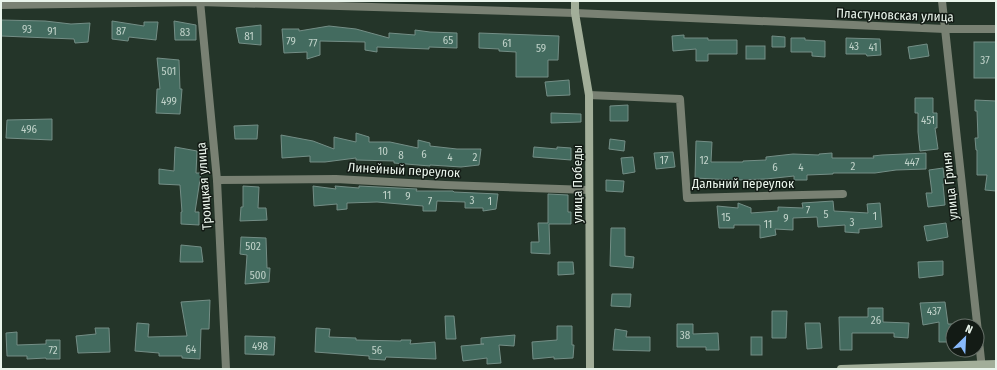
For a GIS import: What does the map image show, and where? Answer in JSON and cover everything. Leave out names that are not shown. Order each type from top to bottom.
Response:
[{"type":"street","name":"Пластуновская улица","points":[[1,5],[200,1],[575,13],[945,29],[996,29]]},
{"type":"street","name":"Троицкая улица","points":[[200,1],[217,180],[226,369]]},
{"type":"street","name":"улица Победы","points":[[575,1],[575,13],[589,95],[590,369]]},
{"type":"street","name":"улица Гриня","points":[[942,1],[982,367]]},
{"type":"street","name":"Дальний переулок","points":[[589,95],[680,98],[687,198],[843,194]]},
{"type":"street","name":"Линейный переулок","points":[[217,180],[336,179],[445,185],[589,190]]},
{"type":"street","points":[[841,369],[982,367],[996,364]]},
{"type":"building","points":[[1,20],[45,21],[71,24],[90,23],[88,42],[75,43],[74,39],[1,36]]},
{"type":"building","points":[[112,21],[144,26],[144,22],[158,22],[156,40],[129,37],[128,41],[112,39]]},
{"type":"building","points":[[174,21],[196,25],[196,40],[175,40]]},
{"type":"building","points":[[261,25],[261,45],[239,43],[236,28]]},
{"type":"building","points":[[329,26],[356,29],[389,38],[389,33],[415,35],[415,30],[457,33],[457,48],[429,47],[429,49],[377,47],[377,52],[365,50],[365,42],[320,41],[320,55],[307,59],[307,52],[284,53],[282,29],[299,29],[299,31]]},
{"type":"building","points":[[479,33],[559,36],[558,60],[548,60],[548,77],[516,77],[516,52],[479,48]]},
{"type":"building","points":[[684,35],[684,38],[737,40],[737,54],[708,54],[708,61],[696,61],[696,49],[673,51],[672,36]]},
{"type":"building","points":[[772,36],[785,37],[785,47],[772,47]]},
{"type":"building","points":[[791,38],[805,38],[805,40],[825,41],[825,57],[812,56],[812,52],[791,52]]},
{"type":"building","points":[[846,38],[880,39],[881,55],[867,56],[866,54],[846,54]]},
{"type":"building","points":[[974,42],[996,42],[996,78],[974,78]]},
{"type":"building","points":[[927,44],[929,56],[910,59],[908,47]]},
{"type":"building","points":[[746,46],[765,46],[765,59],[746,59]]},
{"type":"building","points":[[157,58],[179,60],[180,89],[182,89],[180,114],[156,113],[157,89],[160,89]]},
{"type":"building","points":[[569,80],[570,95],[547,96],[545,82]]},
{"type":"building","points":[[915,98],[933,98],[933,113],[937,113],[937,128],[935,128],[938,149],[920,151],[918,113],[915,113]]},
{"type":"building","points":[[975,100],[996,101],[996,191],[985,190],[987,175],[977,175],[977,150],[975,138],[978,138]]},
{"type":"building","points":[[628,105],[628,121],[610,121],[610,106]]},
{"type":"building","points":[[551,113],[581,114],[581,122],[551,123]]},
{"type":"building","points":[[52,119],[52,140],[6,138],[7,120]]},
{"type":"building","points":[[258,125],[257,139],[235,139],[234,126]]},
{"type":"building","points":[[356,133],[369,137],[369,142],[390,142],[418,148],[418,140],[430,143],[430,146],[457,149],[481,149],[479,165],[461,167],[430,166],[394,163],[394,161],[356,160],[356,158],[325,162],[310,162],[310,156],[282,158],[281,135],[313,141],[334,149],[334,137],[356,142]]},
{"type":"building","points":[[610,139],[625,141],[624,151],[609,149]]},
{"type":"building","points":[[696,141],[712,142],[711,162],[766,160],[766,157],[793,154],[819,155],[832,153],[832,158],[874,158],[873,156],[926,153],[926,169],[896,170],[875,173],[833,173],[807,175],[807,180],[794,180],[794,176],[735,180],[695,178]]},
{"type":"building","points":[[175,147],[197,151],[196,173],[201,173],[195,212],[199,212],[199,225],[181,224],[182,212],[180,185],[159,184],[159,169],[174,171]]},
{"type":"building","points":[[534,147],[557,149],[557,147],[571,148],[571,160],[533,157]]},
{"type":"building","points":[[673,152],[675,167],[656,169],[654,153]]},
{"type":"building","points":[[633,157],[635,172],[623,174],[621,158]]},
{"type":"building","points":[[943,168],[945,205],[928,207],[926,193],[932,193],[929,170]]},
{"type":"building","points":[[606,180],[624,181],[623,192],[606,191]]},
{"type":"building","points":[[243,186],[259,187],[258,208],[266,208],[267,220],[240,221],[241,207],[243,207]]},
{"type":"building","points":[[313,186],[336,189],[335,186],[359,188],[359,186],[417,189],[416,191],[453,191],[498,194],[496,209],[483,211],[483,208],[465,208],[465,202],[437,201],[436,211],[423,211],[423,206],[377,202],[347,203],[347,209],[337,210],[337,204],[314,206]]},
{"type":"building","points":[[548,194],[568,195],[568,212],[571,212],[571,224],[549,224],[550,254],[531,253],[531,242],[539,242],[538,223],[548,223]]},
{"type":"building","points":[[833,201],[834,211],[868,213],[867,204],[880,203],[882,227],[859,229],[859,233],[845,232],[845,225],[818,227],[817,217],[793,218],[793,230],[775,229],[776,235],[760,238],[760,225],[734,225],[734,228],[719,228],[717,206],[738,208],[738,203],[751,208],[751,213],[778,211],[778,207],[803,208],[802,203]]},
{"type":"building","points":[[946,223],[948,237],[927,241],[924,226]]},
{"type":"building","points":[[611,228],[625,228],[625,256],[634,257],[633,268],[610,266]]},
{"type":"building","points":[[241,237],[266,238],[267,268],[270,268],[269,282],[245,284],[247,255],[240,254]]},
{"type":"building","points":[[181,245],[201,247],[203,262],[180,262]]},
{"type":"building","points":[[943,261],[943,275],[919,278],[918,262]]},
{"type":"building","points":[[558,262],[573,262],[574,274],[558,275]]},
{"type":"building","points":[[612,294],[631,294],[630,307],[611,306]]},
{"type":"building","points":[[210,300],[209,329],[201,329],[200,359],[182,358],[182,356],[159,356],[159,353],[135,351],[137,323],[149,324],[148,337],[187,336],[181,302]]},
{"type":"building","points":[[945,302],[947,318],[945,318],[945,342],[939,342],[939,322],[923,325],[920,303]]},
{"type":"building","points":[[868,308],[883,308],[883,322],[909,323],[908,338],[894,337],[894,333],[852,333],[852,350],[840,350],[839,317],[868,317]]},
{"type":"building","points":[[772,311],[787,311],[786,338],[772,338]]},
{"type":"building","points":[[445,316],[454,316],[456,339],[446,339]]},
{"type":"building","points":[[805,323],[820,323],[822,348],[807,349]]},
{"type":"building","points":[[677,324],[693,324],[693,334],[718,333],[719,350],[706,350],[706,347],[677,347]]},
{"type":"building","points":[[557,326],[572,326],[572,345],[574,345],[573,358],[554,359],[554,357],[533,359],[532,342],[557,340]]},
{"type":"building","points":[[95,328],[109,328],[110,352],[78,353],[76,336],[96,334]]},
{"type":"building","points":[[316,328],[330,329],[329,337],[356,338],[356,340],[411,340],[410,344],[435,342],[436,359],[386,357],[385,360],[369,359],[369,356],[315,352]]},
{"type":"building","points":[[615,329],[627,331],[626,337],[650,337],[650,351],[613,350]]},
{"type":"building","points":[[17,332],[17,345],[46,344],[46,340],[60,340],[60,359],[27,359],[27,356],[7,356],[6,333]]},
{"type":"building","points":[[515,335],[514,346],[499,345],[501,363],[487,364],[487,358],[463,361],[461,346],[484,344],[481,344],[481,338]]},
{"type":"building","points":[[245,336],[275,337],[274,355],[245,354]]},
{"type":"building","points":[[751,337],[762,337],[762,355],[751,355]]}]
